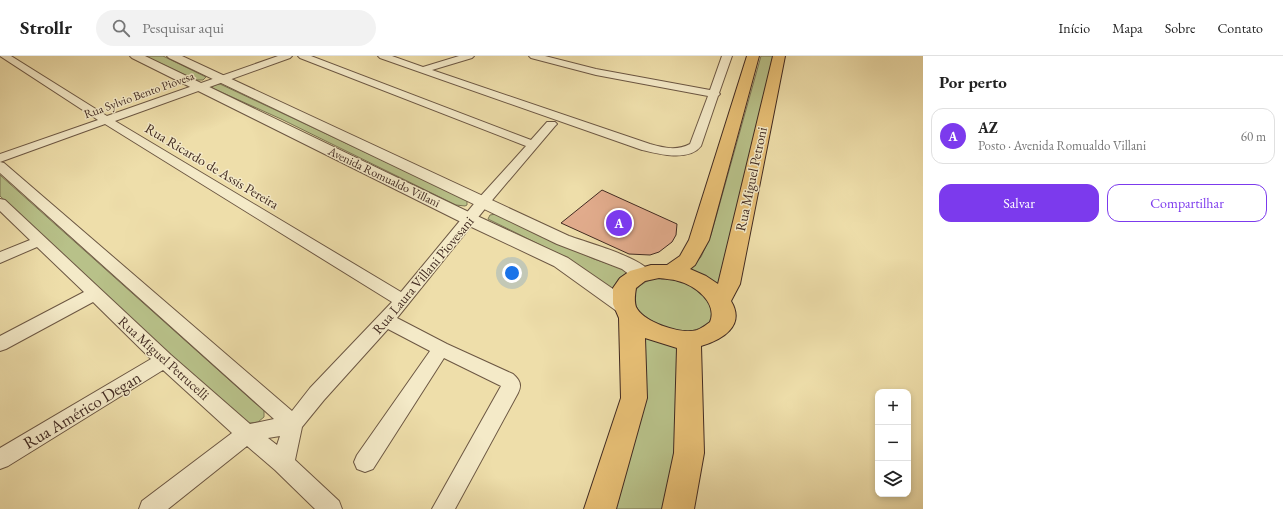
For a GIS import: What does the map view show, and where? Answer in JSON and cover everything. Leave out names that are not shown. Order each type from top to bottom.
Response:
[{"type":"main road","name":"Rua Miguel Petroni","points":[[672,272],[688,260],[699,240],[753,56]]},
{"type":"main road","name":"Rua Miguel Petroni","points":[[720,301],[729,284],[779,56]]},
{"type":"main road","points":[[600,509],[634,398],[633,340],[628,312],[622,293],[628,281],[641,274],[659,271],[672,272],[691,277],[709,288],[720,301],[724,316],[719,328],[706,337],[689,340],[674,339],[654,333],[628,312]]},
{"type":"main road","points":[[678,509],[689,453],[689,340]]},
{"type":"street","name":"Rua Ricardo de Assis Pereira","points":[[5,56],[106,120],[403,301]]},
{"type":"street","name":"Avenida Romualdo Villani","points":[[136,56],[561,262],[628,312]]},
{"type":"street","name":"Avenida Romualdo Villani","points":[[173,56],[563,240],[630,265],[641,274]]},
{"type":"street","name":"Rua Sylvio Bento Piovesa","points":[[0,158],[287,56]]},
{"type":"street","points":[[303,56],[532,144]]},
{"type":"street","points":[[383,56],[646,147],[680,153],[695,146],[715,94],[727,56]]},
{"type":"street","points":[[422,70],[469,56]]},
{"type":"street","points":[[534,56],[596,72],[715,94]]},
{"type":"street","name":"Rua Laura Villani Piovesani","points":[[292,424],[317,394],[403,301],[483,202],[551,124]]},
{"type":"street","points":[[0,166],[292,424]]},
{"type":"street","name":"Rua Miguel Petrucelli","points":[[0,203],[164,360],[283,463],[331,509]]},
{"type":"street","points":[[0,258],[39,241]]},
{"type":"street","points":[[0,344],[94,294]]},
{"type":"street","points":[[386,320],[506,379],[511,383],[511,388],[443,509]]},
{"type":"street","points":[[365,462],[441,348]]},
{"type":"street","name":"Rua Américo Degan","points":[[0,459],[164,360]]},
{"type":"street","points":[[150,509],[248,434],[292,424]]},
{"type":"street","points":[[283,463],[292,424]]},
{"type":"green space","points":[[145,56],[163,56],[206,77],[203,80],[196,80]]},
{"type":"green space","points":[[761,56],[774,56],[718,284],[690,269],[701,257],[711,235]]},
{"type":"green space","points":[[220,84],[467,200],[467,205],[456,205],[281,119],[212,88],[214,85]]},
{"type":"green space","points":[[0,175],[255,403],[264,409],[264,417],[258,422],[243,424],[0,196]]},
{"type":"green space","points":[[496,214],[594,259],[627,270],[628,272],[619,278],[612,289],[571,260],[488,219],[490,215]]},
{"type":"green space","points":[[655,278],[683,281],[700,290],[714,308],[713,318],[704,329],[689,332],[671,329],[654,322],[640,312],[634,300],[637,288]]},
{"type":"green space","points":[[642,334],[679,347],[678,427],[666,509],[611,509]]},
{"type":"building","points":[[602,190],[677,224],[676,235],[672,242],[659,252],[650,255],[629,254],[561,223]]},
{"type":"place","name":"AZ","points":[[619,223]]}]
